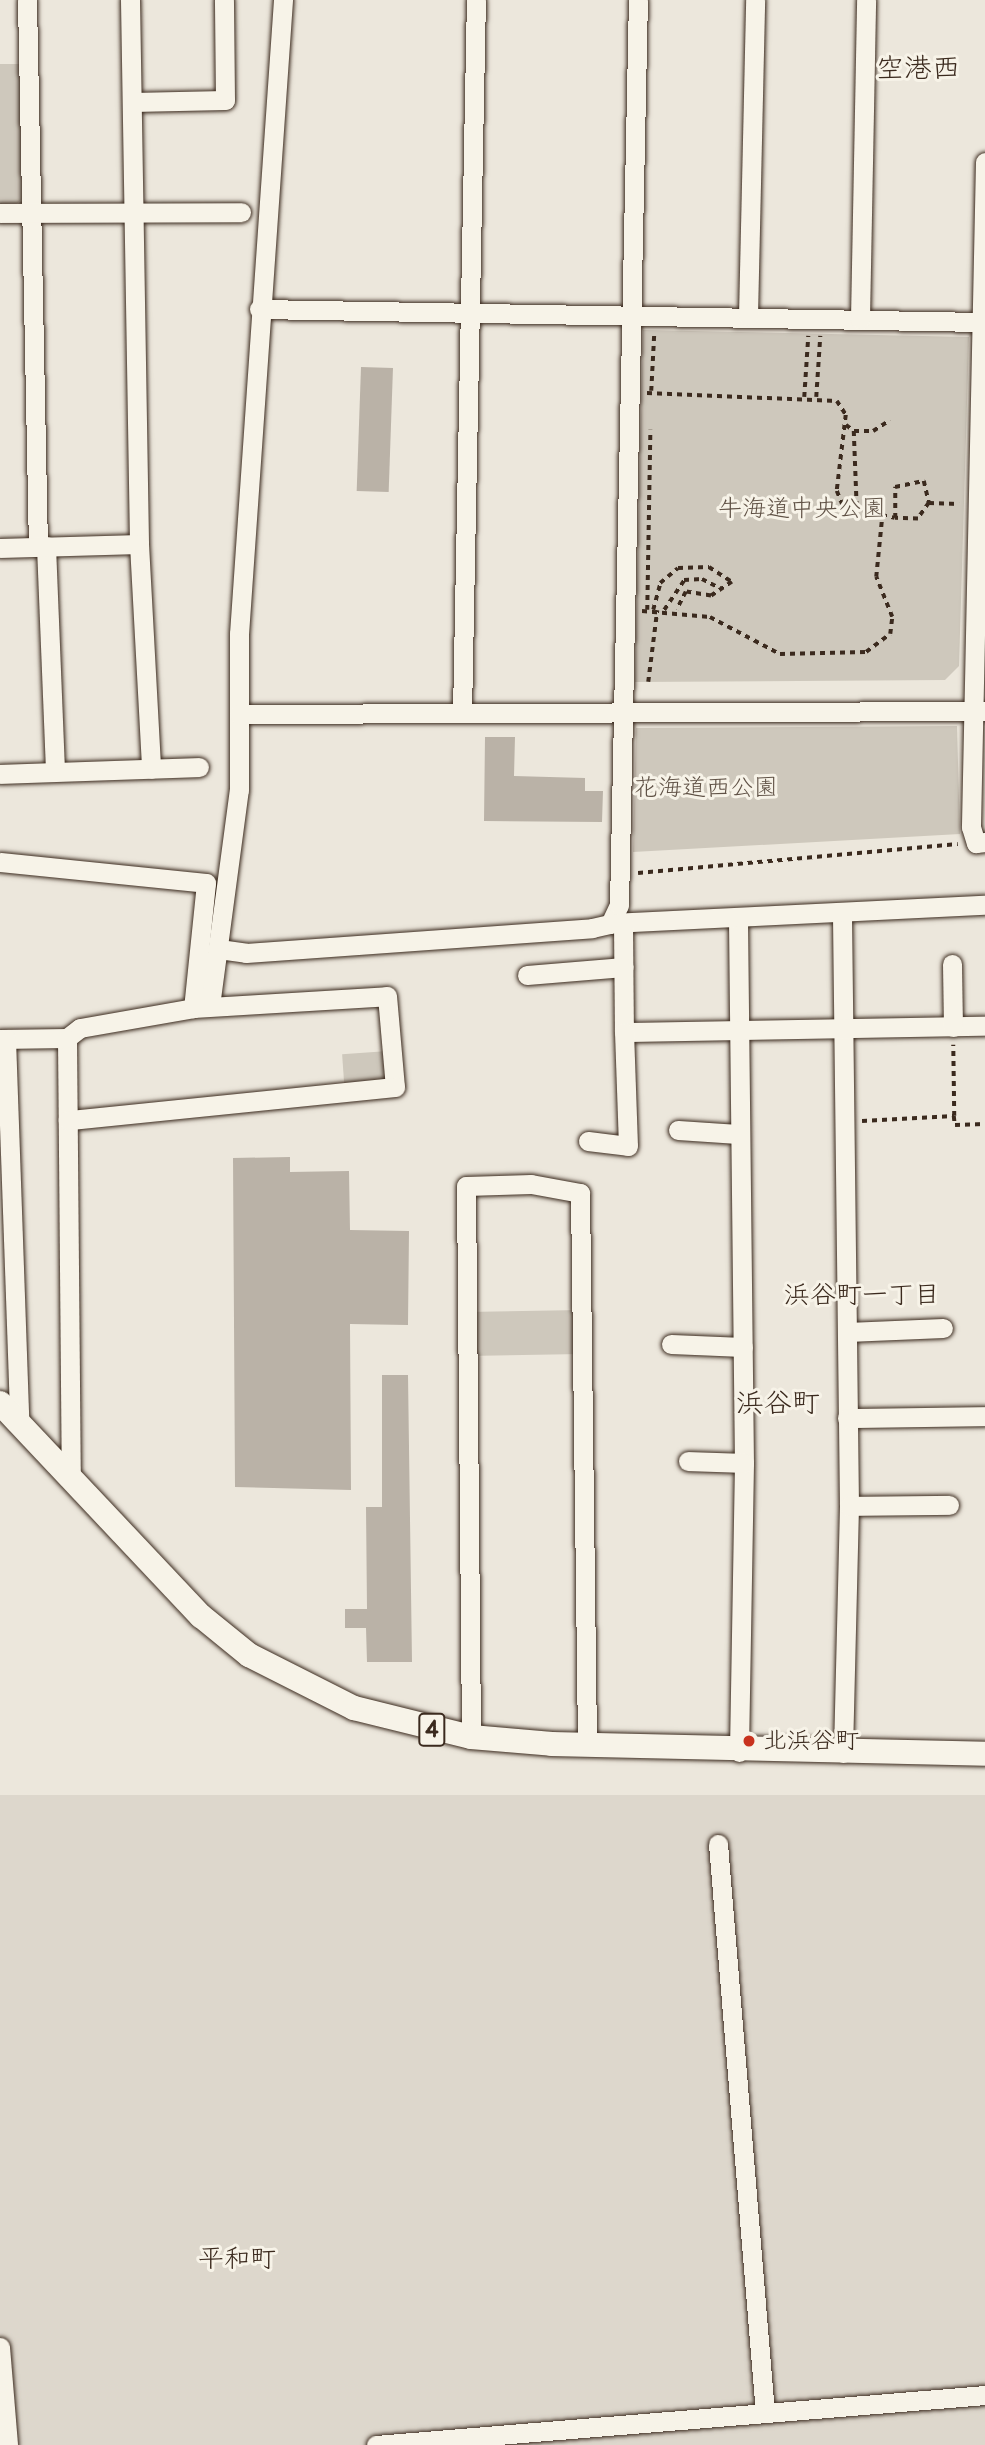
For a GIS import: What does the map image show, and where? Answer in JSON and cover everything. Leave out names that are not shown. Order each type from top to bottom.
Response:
[{"type":"main road","name":"4","points":[[10,1410],[201,1616],[249,1655],[354,1708],[471,1737],[739,1752],[985,1754]]},
{"type":"street","points":[[27,0],[30,212],[42,547],[55,771]]},
{"type":"street","points":[[130,0],[139,544],[151,769]]},
{"type":"street","points":[[132,102],[225,100],[223,0]]},
{"type":"street","points":[[202,1007],[219,948],[239,790],[239,714],[259,309],[274,184],[283,0]]},
{"type":"street","points":[[462,713],[476,0]]},
{"type":"street","points":[[588,1141],[628,1146],[624,967],[617,923],[628,314],[638,0]]},
{"type":"street","points":[[748,316],[755,0]]},
{"type":"street","points":[[860,319],[866,0]]},
{"type":"street","points":[[981,843],[979,711],[985,162]]},
{"type":"street","points":[[0,213],[241,212]]},
{"type":"street","points":[[259,309],[983,322]]},
{"type":"street","points":[[0,548],[139,544]]},
{"type":"street","points":[[239,714],[979,711]]},
{"type":"street","points":[[0,774],[199,767]]},
{"type":"street","points":[[0,862],[206,883],[202,1007]]},
{"type":"street","points":[[219,948],[246,953],[617,923],[842,916],[985,905]]},
{"type":"street","points":[[842,916],[842,1122],[849,1506],[843,1753]]},
{"type":"street","points":[[738,920],[736,1033],[744,1463],[739,1752]]},
{"type":"street","points":[[952,964],[953,1027]]},
{"type":"street","points":[[527,975],[624,967]]},
{"type":"street","points":[[10,1410],[3,1039],[67,1038],[80,1028],[202,1007],[387,996],[395,1087],[68,1120]]},
{"type":"street","points":[[624,1032],[842,1033],[985,1026]]},
{"type":"street","points":[[67,1038],[71,1475]]},
{"type":"street","points":[[678,1130],[738,1134]]},
{"type":"street","points":[[471,1737],[466,1186],[531,1184],[580,1193],[587,1745]]},
{"type":"street","points":[[846,1332],[943,1328]]},
{"type":"street","points":[[671,1344],[743,1347]]},
{"type":"street","points":[[847,1418],[985,1416]]},
{"type":"street","points":[[688,1461],[744,1463]]},
{"type":"street","points":[[849,1506],[948,1505]]},
{"type":"street","points":[[718,1844],[765,2413]]},
{"type":"street","points":[[0,2347],[8,2445]]},
{"type":"street","points":[[376,2445],[444,2442],[985,2395]]},
{"type":"path","points":[[650,404],[654,330]]},
{"type":"path","points":[[804,397],[809,334]]},
{"type":"path","points":[[816,397],[820,334]]},
{"type":"path","points":[[806,363],[818,363]]},
{"type":"path","points":[[641,393],[816,397],[842,407],[846,425],[853,431],[873,431],[890,420]]},
{"type":"path","points":[[647,610],[650,416]]},
{"type":"path","points":[[846,425],[840,429],[837,491],[843,506],[882,517],[895,518],[918,519],[929,503],[924,481],[901,482],[892,499],[895,518]]},
{"type":"path","points":[[853,431],[857,510]]},
{"type":"path","points":[[929,503],[964,504]]},
{"type":"path","points":[[637,611],[677,610],[710,617],[780,654],[866,652],[890,634],[892,617],[876,577],[882,517]]},
{"type":"path","points":[[648,682],[660,583],[687,565],[723,573],[732,582],[711,596],[686,592],[677,610]]},
{"type":"path","points":[[664,610],[684,580],[702,579],[722,589]]},
{"type":"path","points":[[619,874],[981,843]]},
{"type":"path","points":[[953,1027],[954,1125],[985,1124]]},
{"type":"path","points":[[842,1122],[954,1116]]},
{"type":"shaded area","points":[[0,1795],[985,1795],[985,2445],[0,2445]]},
{"type":"green space","points":[[0,64],[20,64],[22,199],[14,206],[0,207]]},
{"type":"green space","name":"牛海道中央公園","points":[[643,330],[969,337],[959,666],[945,680],[635,682]]},
{"type":"green space","name":"花海道西公園","points":[[957,726],[960,834],[633,852],[636,728]]},
{"type":"green space","points":[[388,1051],[390,1082],[344,1085],[342,1054]]},
{"type":"green space","points":[[581,1310],[582,1354],[467,1356],[466,1312]]},
{"type":"building","points":[[361,367],[393,368],[389,492],[357,491]]},
{"type":"building","points":[[485,737],[515,737],[514,776],[585,778],[585,791],[603,791],[602,822],[484,821]]},
{"type":"building","points":[[290,1157],[290,1172],[349,1171],[350,1230],[409,1231],[408,1325],[350,1324],[351,1490],[235,1487],[233,1158]]},
{"type":"building","points":[[382,1375],[408,1375],[412,1662],[367,1662],[366,1628],[345,1628],[345,1609],[367,1609],[366,1507],[382,1507]]},
{"type":"place","name":"北浜谷町","points":[[749,1741]]},
{"type":"district","name":"空港西","points":[[918,69]]},
{"type":"district","name":"浜谷町一丁目","points":[[862,1296]]},
{"type":"district","name":"浜谷町","points":[[778,1404]]},
{"type":"district","name":"平和町","points":[[237,2260]]}]
